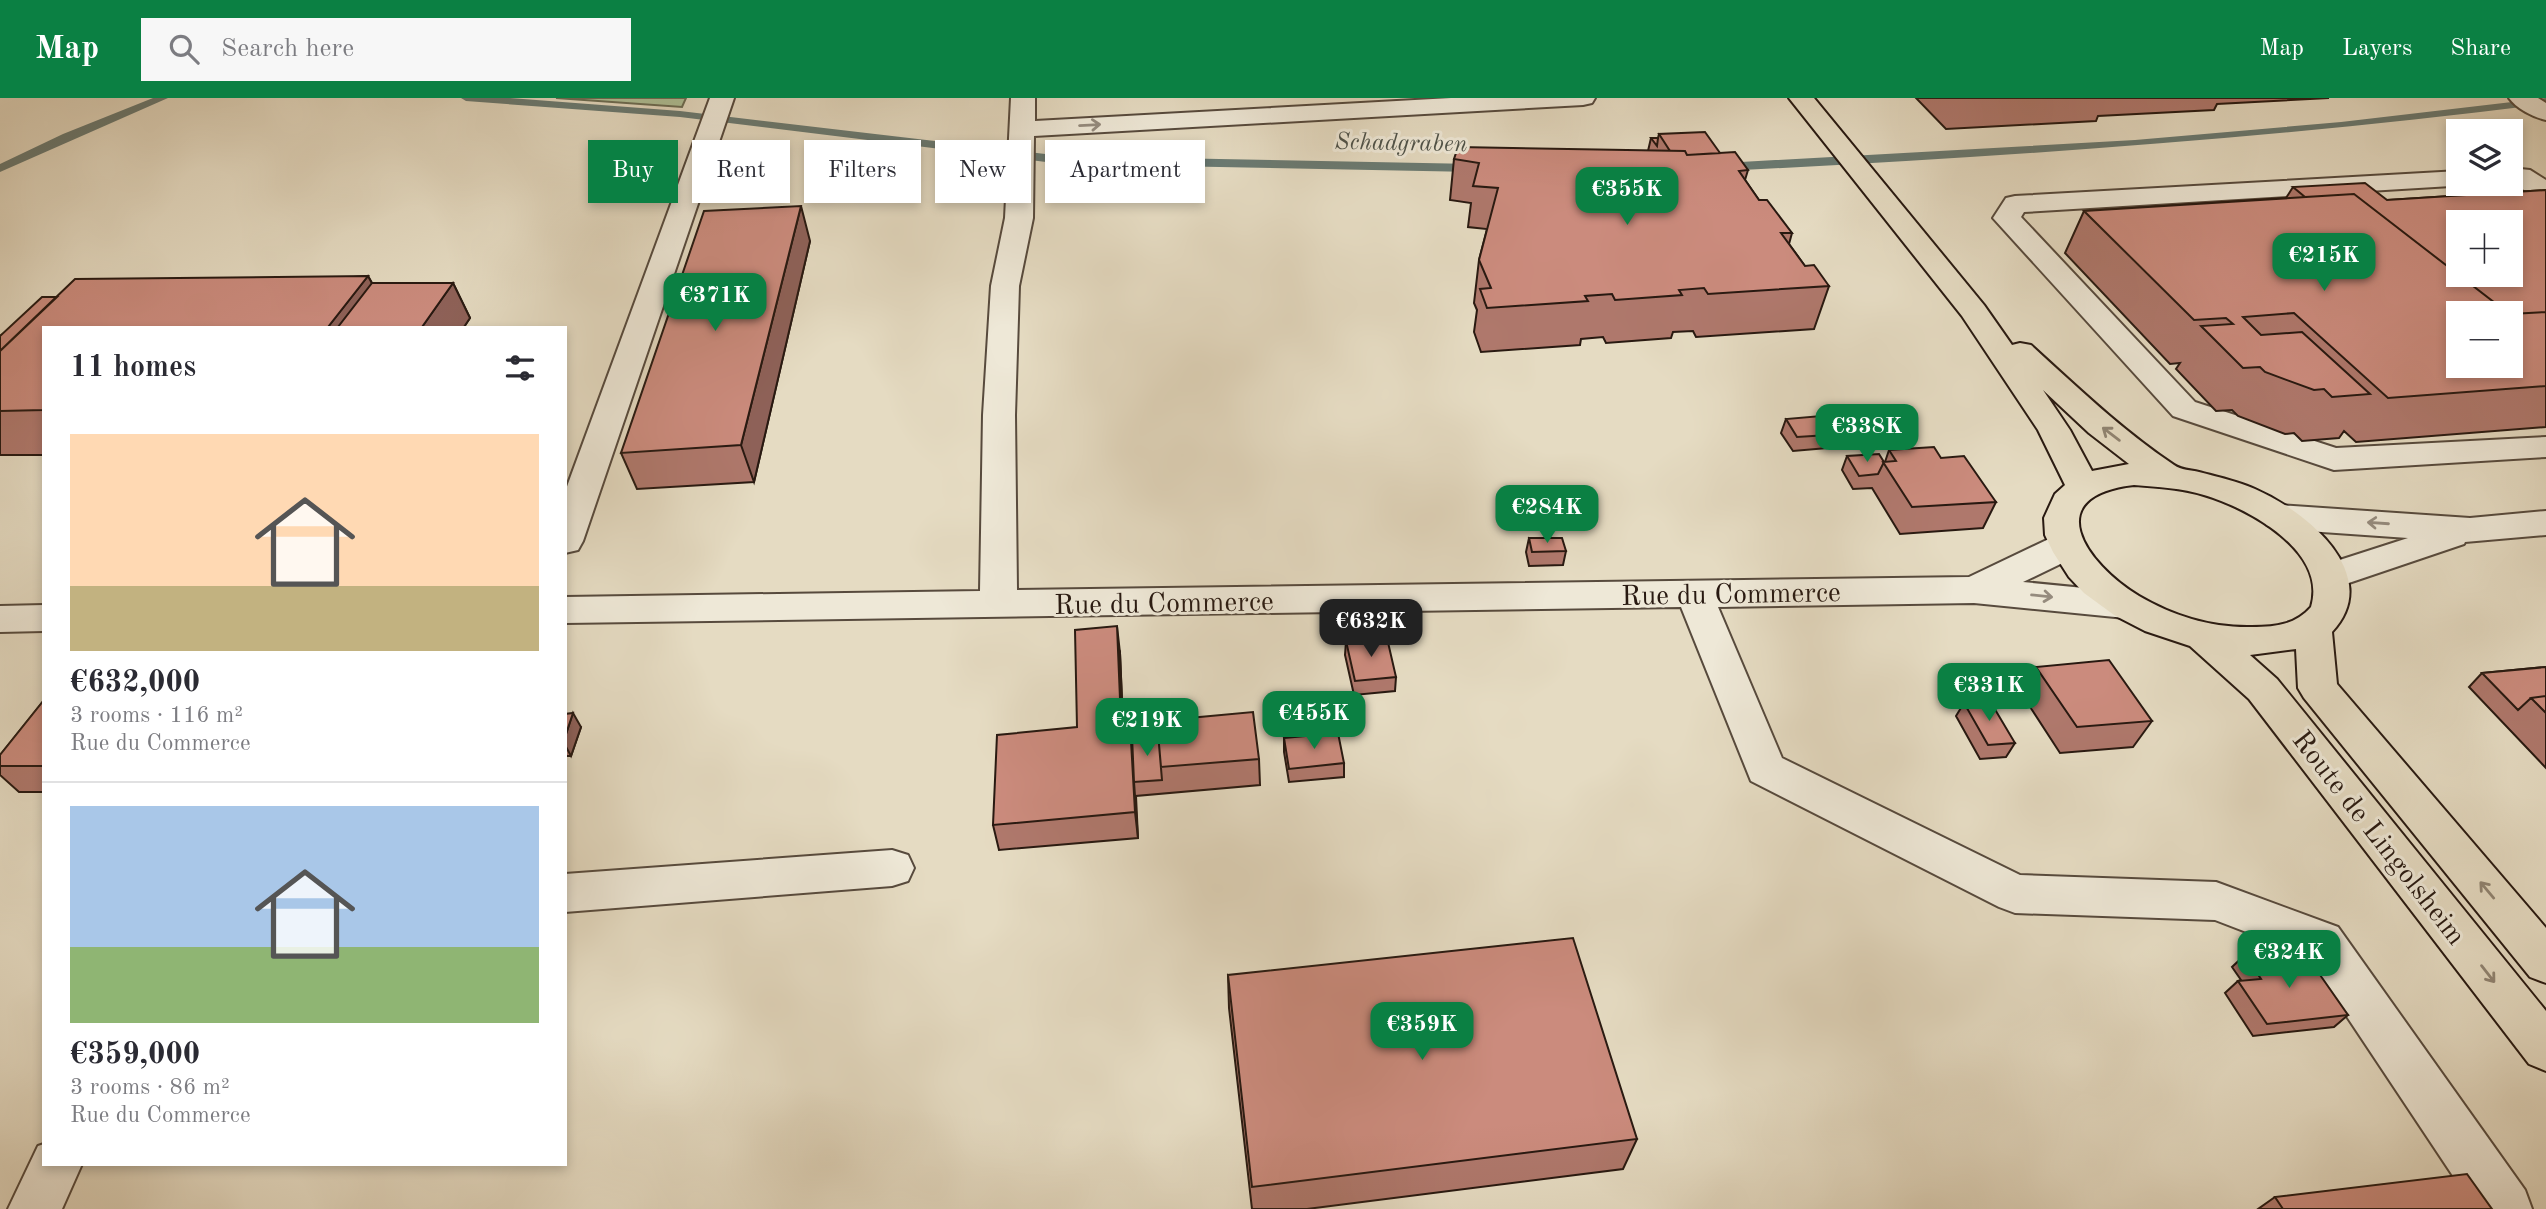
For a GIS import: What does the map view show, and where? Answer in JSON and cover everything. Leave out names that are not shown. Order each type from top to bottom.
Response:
[{"type":"main road","points":[[1801,98],[1974,311],[2054,429],[2083,487]]},
{"type":"main road","points":[[1974,311],[2101,426],[2165,475]]},
{"type":"main road","points":[[2165,475],[2204,483],[2230,492],[2278,517],[2302,536],[2320,556],[2330,576],[2333,596],[2327,614],[2313,629],[2284,639],[2246,642],[2203,636],[2162,623],[2125,605],[2099,586],[2079,566],[2066,545],[2060,522],[2067,502],[2083,487],[2105,477],[2165,475]]},
{"type":"main road","name":"Route de Lingolsheim","points":[[2313,629],[2318,688],[2546,962]]},
{"type":"main road","name":"Route de Lingolsheim","points":[[2203,636],[2263,690],[2546,1048]]},
{"type":"street","points":[[998,604],[999,415],[1005,286],[1019,218],[1023,98]]},
{"type":"street","points":[[1021,129],[1583,98]]},
{"type":"street","points":[[567,535],[717,111]]},
{"type":"street","points":[[2523,177],[2546,192]]},
{"type":"street","points":[[2446,180],[2015,204],[2007,218],[2184,409],[2334,459],[2546,447]]},
{"type":"street","points":[[2278,517],[2470,530],[2546,523]]},
{"type":"street","points":[[2330,576],[2470,530]]},
{"type":"street","name":"Rue du Commerce","points":[[1974,590],[2066,545]]},
{"type":"street","name":"Rue du Commerce","points":[[567,610],[1974,590],[2125,605]]},
{"type":"street","points":[[1694,594],[1766,769],[2015,894],[2216,901],[2322,941],[2506,1209]]},
{"type":"street","points":[[0,618],[42,618]]},
{"type":"street","points":[[567,893],[892,868]]},
{"type":"street","points":[[34,1209],[55,1166]]},
{"type":"green space","points":[[556,98],[686,98],[682,107]]},
{"type":"building","points":[[1705,132],[1720,153],[1687,155],[1685,151],[1670,151],[1659,134]]},
{"type":"building","points":[[1458,147],[1685,151],[1687,155],[1735,152],[1748,170],[1739,171],[1759,200],[1767,200],[1792,233],[1781,233],[1805,266],[1814,265],[1829,286],[1708,294],[1704,288],[1679,290],[1682,295],[1615,300],[1612,294],[1585,296],[1588,301],[1487,308],[1480,289],[1491,288],[1479,260],[1498,188],[1473,186],[1479,163],[1454,159]]},
{"type":"building","points":[[2365,183],[2387,200],[2451,196],[2523,196],[2523,191],[2546,190],[2546,312],[2523,313],[2523,301],[2492,301],[2474,287],[2523,287],[2523,210],[2446,210],[2446,265],[2354,194],[2305,197],[2293,187]]},
{"type":"building","points":[[2354,194],[2446,265],[2446,287],[2474,287],[2492,301],[2446,301],[2446,378],[2523,378],[2523,313],[2546,312],[2546,386],[2388,398],[2294,313],[2243,317],[2261,335],[2302,332],[2370,394],[2332,397],[2324,389],[2314,390],[2265,372],[2260,367],[2243,368],[2201,326],[2233,324],[2226,318],[2194,320],[2084,211]]},
{"type":"building","points":[[801,206],[741,445],[621,453],[704,211]]},
{"type":"building","points":[[368,276],[329,326],[42,326],[42,410],[0,411],[0,351],[75,279]]},
{"type":"building","points":[[372,283],[453,283],[423,326],[339,326]]},
{"type":"building","points":[[42,297],[57,297],[0,351],[0,336]]},
{"type":"building","points":[[1833,415],[1844,434],[1797,437],[1786,419]]},
{"type":"building","points":[[1934,447],[1941,458],[1964,456],[1996,502],[1912,507],[1883,462],[1896,461],[1889,450]]},
{"type":"building","points":[[1879,454],[1884,462],[1878,474],[1859,476],[1847,456]]},
{"type":"building","points":[[1529,538],[1562,538],[1566,551],[1532,552]]},
{"type":"building","points":[[1117,626],[1121,723],[1130,723],[1135,812],[993,825],[997,735],[1077,727],[1075,630]]},
{"type":"building","points":[[1387,638],[1396,677],[1355,681],[1346,641]]},
{"type":"building","points":[[2109,660],[2152,721],[2077,727],[2036,667]]},
{"type":"building","points":[[2546,667],[2546,696],[2531,698],[2518,710],[2482,673]]},
{"type":"building","points":[[2546,696],[2546,713],[2531,698]]},
{"type":"building","points":[[1990,701],[2015,743],[1988,745],[1964,703]]},
{"type":"building","points":[[42,702],[42,766],[0,766],[0,755]]},
{"type":"building","points":[[1253,712],[1259,759],[1161,767],[1157,721]]},
{"type":"building","points":[[573,713],[567,731],[567,714]]},
{"type":"building","points":[[1158,733],[1162,780],[1134,782],[1132,736]]},
{"type":"building","points":[[1338,733],[1344,763],[1289,769],[1284,738]]},
{"type":"building","points":[[1573,938],[1637,1139],[1252,1187],[1228,975]]},
{"type":"building","points":[[2289,949],[2306,974],[2318,972],[2348,1015],[2267,1024],[2238,981],[2261,979],[2245,955]]},
{"type":"building","points":[[2467,1174],[2492,1209],[2283,1209],[2275,1197]]},
{"type":"waterway","name":"Schadgraben","points":[[0,168],[67,136],[163,98]]},
{"type":"waterway","name":"Schadgraben","points":[[466,98],[680,114],[1062,160],[1474,168]]},
{"type":"waterway","name":"Schadgraben","points":[[1723,167],[2238,135],[2546,101]]}]
